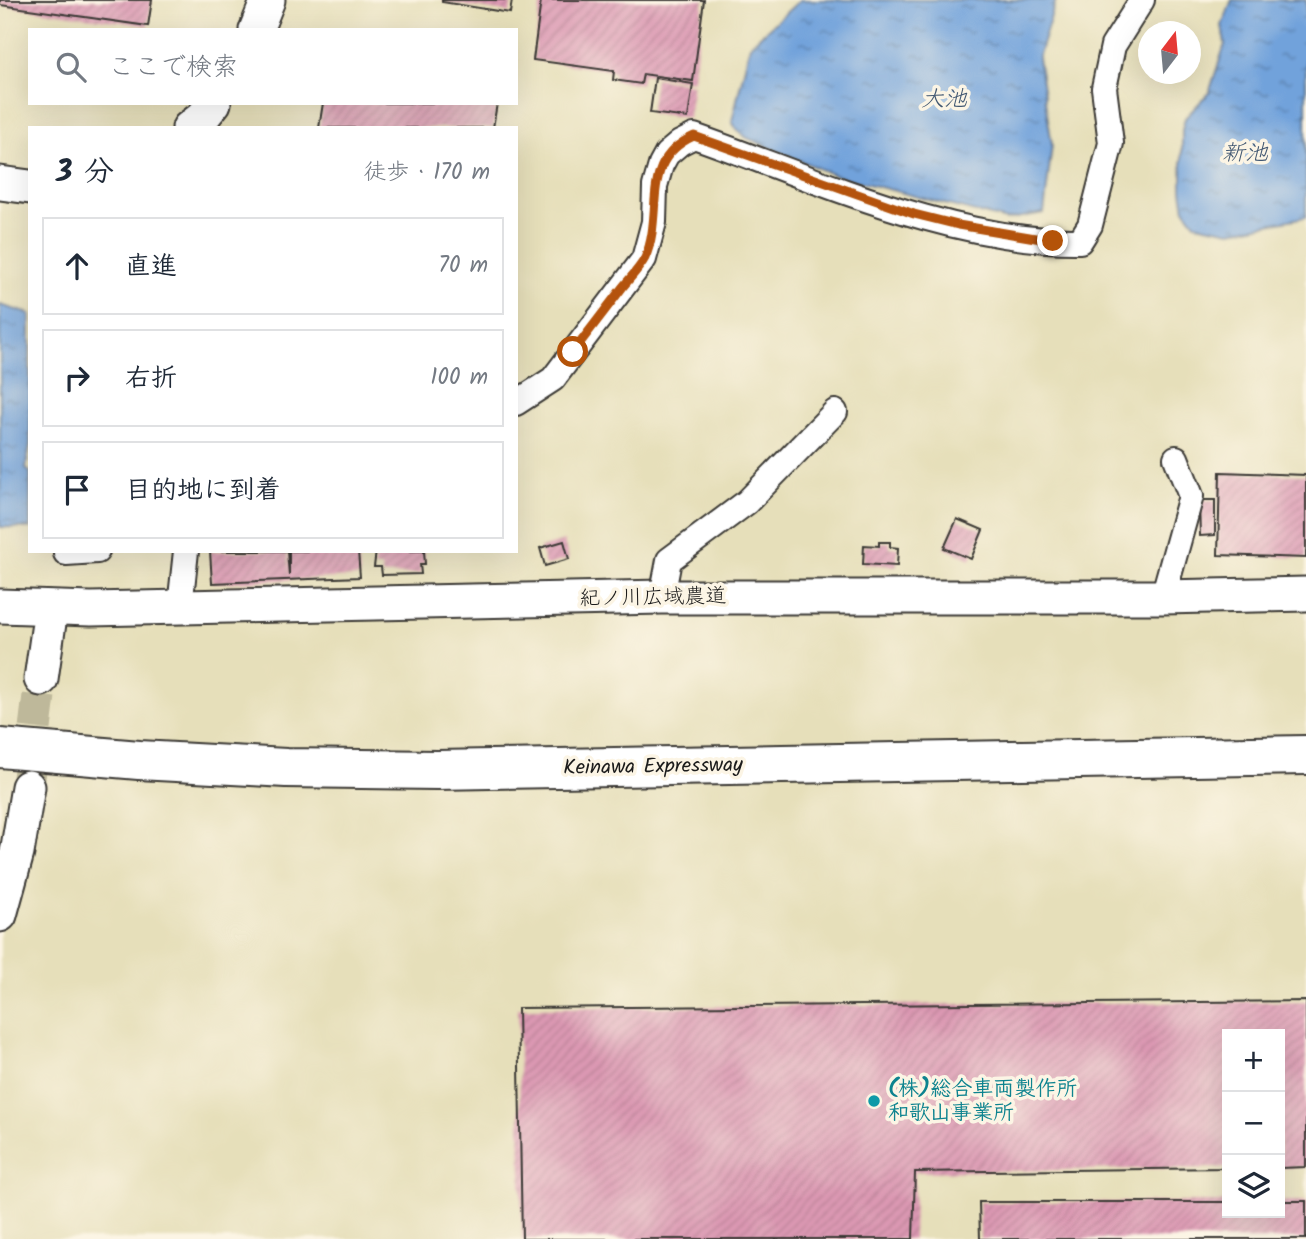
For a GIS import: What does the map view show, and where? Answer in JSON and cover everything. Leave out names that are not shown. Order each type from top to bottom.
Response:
[{"type":"highway","name":"Keinawa Expressway","points":[[0,748],[139,760],[286,768],[437,770],[1306,755]]},
{"type":"street","points":[[257,28],[268,0]]},
{"type":"street","points":[[518,402],[552,379],[644,259],[653,222],[655,186],[661,165],[680,143],[694,136],[914,214],[1016,236],[1053,241],[1080,241],[1090,225],[1111,143],[1104,88],[1113,46],[1142,0]]},
{"type":"street","points":[[192,126],[212,105]]},
{"type":"street","points":[[0,183],[28,187]]},
{"type":"street","points":[[662,597],[668,560],[747,502],[835,412]]},
{"type":"street","points":[[1163,597],[1191,496],[1176,458]]},
{"type":"street","points":[[180,607],[186,553]]},
{"type":"street","name":"紀ノ川広域農道","points":[[0,606],[51,609],[662,597],[1163,597],[1306,594]]},
{"type":"street","points":[[41,679],[51,609]]},
{"type":"street","points":[[2,906],[28,788]]},
{"type":"water","name":"大池","points":[[800,0],[1056,0],[1038,58],[1052,144],[1044,213],[1006,220],[834,175],[747,138],[736,129],[732,121],[750,45]]},
{"type":"water","name":"新池","points":[[1232,0],[1306,0],[1306,217],[1231,231],[1196,224],[1185,210],[1182,190],[1182,130],[1185,118],[1209,93],[1225,44],[1222,25]]},
{"type":"water","points":[[0,305],[28,313],[28,528],[0,527]]},
{"type":"building","points":[[0,0],[152,0],[148,26],[0,5]]},
{"type":"building","points":[[442,0],[512,0],[510,13]]},
{"type":"building","points":[[541,0],[704,0],[693,81],[643,74],[641,84],[613,80],[614,71],[533,60]]},
{"type":"building","points":[[655,78],[693,84],[688,118],[650,113]]},
{"type":"building","points":[[323,105],[497,105],[493,126],[319,126]]},
{"type":"building","points":[[1220,472],[1306,475],[1306,558],[1218,555]]},
{"type":"building","points":[[1199,500],[1215,500],[1215,535],[1200,536]]},
{"type":"building","points":[[957,519],[983,530],[971,559],[944,548]]},
{"type":"building","points":[[564,541],[569,559],[545,566],[540,548]]},
{"type":"building","points":[[879,542],[890,542],[890,547],[898,548],[897,566],[863,564],[864,545],[879,546]]},
{"type":"building","points":[[210,553],[287,553],[289,575],[289,553],[358,553],[360,577],[212,583]]},
{"type":"building","points":[[376,553],[424,553],[425,564],[420,564],[421,574],[382,575],[381,567],[374,567]]},
{"type":"building","name":"(株)総合車両製作所 和歌山事業所","points":[[1306,1001],[1306,1167],[1285,1168],[1285,1029],[1222,1029],[1222,1168],[915,1172],[913,1239],[522,1239],[518,1008]]},
{"type":"building","points":[[1285,1201],[1306,1201],[1306,1239],[980,1239],[979,1202],[1222,1202],[1222,1218],[1285,1218]]},
{"type":"tunnel","points":[[29,778],[41,679]]},
{"type":"place","name":"(株)総合車両製作所 和歌山事業所","points":[[874,1101]]},
{"type":"route","points":[[573,352],[644,259],[650,242],[655,186],[661,165],[680,143],[694,136],[914,214],[958,225],[1053,241]]}]
